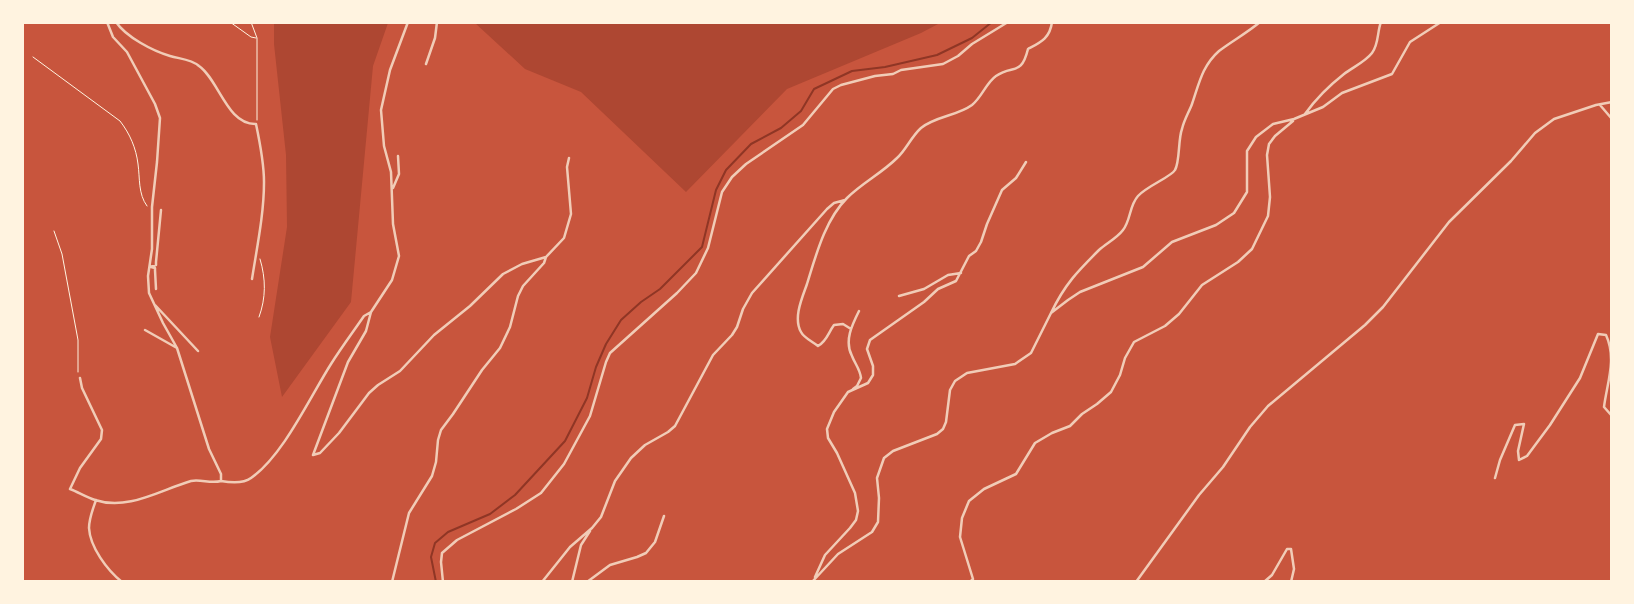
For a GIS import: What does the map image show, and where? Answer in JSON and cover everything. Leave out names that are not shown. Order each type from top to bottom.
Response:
[{"type":"street","points":[[107,22],[113,37],[126,52],[155,104],[160,118],[152,212],[148,276],[149,293],[177,348],[209,449],[221,474],[222,481]]},
{"type":"street","points":[[116,22],[129,36],[143,44],[169,56],[194,62],[201,67],[228,107],[238,118],[248,124],[256,124],[264,181],[262,215],[252,278]]},
{"type":"street","points":[[408,22],[390,70],[381,110],[384,146],[391,172],[393,224],[399,256],[392,280],[371,312],[366,331],[348,362],[313,455],[320,453],[339,433],[378,385],[400,371],[434,336],[470,306],[503,274],[522,264],[546,257]]},
{"type":"street","points":[[426,64],[435,38],[437,22]]},
{"type":"street","points":[[443,582],[442,554],[458,540],[516,509],[540,493],[564,464],[586,424],[610,353],[677,293],[696,273],[708,248],[722,192],[738,170],[802,125],[833,89],[875,76],[893,74],[901,70],[943,64],[1008,22]]},
{"type":"street","points":[[851,329],[843,324],[834,325],[828,332],[826,341],[818,346],[801,333],[798,315],[818,248],[834,216],[845,200],[898,158],[920,128],[972,105],[995,76],[1021,66],[1026,58],[1028,49],[1045,40],[1051,32],[1052,22]]},
{"type":"street","points":[[814,580],[838,554],[872,532],[878,522],[879,498],[877,478],[884,458],[893,451],[937,434],[943,429],[946,422],[950,390],[955,380],[967,373],[1015,364],[1031,353],[1062,291],[1073,276],[1122,231],[1132,205],[1138,196],[1176,169],[1181,130],[1192,103],[1198,80],[1205,66],[1219,51],[1260,22]]},
{"type":"street","points":[[1304,115],[1311,105],[1338,80],[1374,52],[1381,22]]},
{"type":"street","points":[[1051,313],[1080,292],[1143,267],[1172,242],[1216,225],[1234,213],[1247,192],[1247,151],[1256,137],[1272,124],[1304,115],[1323,107],[1342,93],[1392,74],[1410,42],[1441,22]]},
{"type":"street","points":[[1136,582],[1199,495],[1223,467],[1250,427],[1268,406],[1365,325],[1383,307],[1449,222],[1511,161],[1535,133],[1554,119],[1612,102]]},
{"type":"street","points":[[1600,105],[1612,119]]},
{"type":"street","points":[[970,582],[973,579],[960,537],[962,518],[969,500],[984,489],[1016,474],[1035,443],[1052,433],[1070,426],[1082,414],[1111,392],[1134,342],[1165,326],[1179,314],[1202,285],[1238,262],[1252,249],[1268,216],[1270,197],[1267,155],[1269,144],[1294,119]]},
{"type":"street","points":[[392,189],[399,174],[398,156]]},
{"type":"street","points":[[392,582],[409,513],[432,476],[441,430],[482,370],[500,348],[510,327],[518,296],[523,286],[564,238],[571,214],[567,167],[569,158]]},
{"type":"street","points":[[848,392],[868,383],[873,375],[873,366],[867,349],[870,340],[924,302],[938,289],[956,281],[969,256],[976,251],[1002,190],[1016,178],[1026,162]]},
{"type":"street","points":[[572,582],[581,545],[601,516],[620,472],[645,445],[675,426],[713,355],[737,327],[743,309],[752,293],[827,209],[845,200]]},
{"type":"street","points":[[150,267],[156,265],[160,210]]},
{"type":"street","points":[[150,267],[155,270],[156,289]]},
{"type":"street","points":[[899,296],[924,289],[948,275],[961,273]]},
{"type":"street","points":[[152,302],[198,351]]},
{"type":"street","points":[[814,580],[825,555],[850,528],[856,520],[858,511],[855,493],[828,438],[827,429],[834,412],[848,392],[857,386],[861,378],[860,369],[851,356],[849,347],[851,329],[859,310]]},
{"type":"street","points":[[80,378],[82,388],[102,430],[101,439],[80,468],[70,489],[96,500],[123,503],[135,501],[194,480],[215,483],[222,481],[240,482],[251,479],[270,459],[289,434],[331,363],[364,316],[371,312]]},
{"type":"street","points":[[145,330],[177,348]]},
{"type":"street","points":[[1495,478],[1500,460],[1515,425],[1524,424],[1518,451],[1519,460],[1527,456],[1575,387],[1588,361],[1598,334],[1606,335],[1610,342],[1611,361],[1604,407],[1612,416]]},
{"type":"street","points":[[96,500],[90,518],[89,530],[106,566],[122,582]]},
{"type":"street","points":[[587,582],[610,564],[646,553],[655,542],[664,516]]},
{"type":"street","points":[[542,582],[570,547],[592,528]]},
{"type":"street","points":[[1264,582],[1272,575],[1287,549],[1291,549],[1292,552],[1294,569],[1292,582]]},
{"type":"path","points":[[230,22],[251,37],[257,38]]},
{"type":"path","points":[[251,22],[257,38],[256,124]]},
{"type":"path","points":[[33,57],[120,121],[130,135],[138,162],[142,195],[144,202],[152,212]]},
{"type":"path","points":[[54,231],[62,254],[76,332],[77,369],[80,378]]},
{"type":"path","points":[[257,249],[264,283],[264,302],[259,317]]},
{"type":"shaded area","points":[[274,23],[388,23],[373,66],[351,302],[282,397],[270,337],[287,227],[286,155],[274,44]]},
{"type":"shaded area","points":[[475,23],[940,23],[921,33],[787,89],[686,192],[581,92],[525,69]]},
{"type":"waterway","points":[[436,582],[431,557],[435,543],[448,532],[490,514],[515,495],[565,441],[587,398],[596,367],[606,344],[621,320],[641,302],[660,289],[702,247],[716,190],[726,170],[751,144],[781,128],[801,111],[814,89],[852,71],[885,67],[937,55],[972,38],[992,22]]}]
